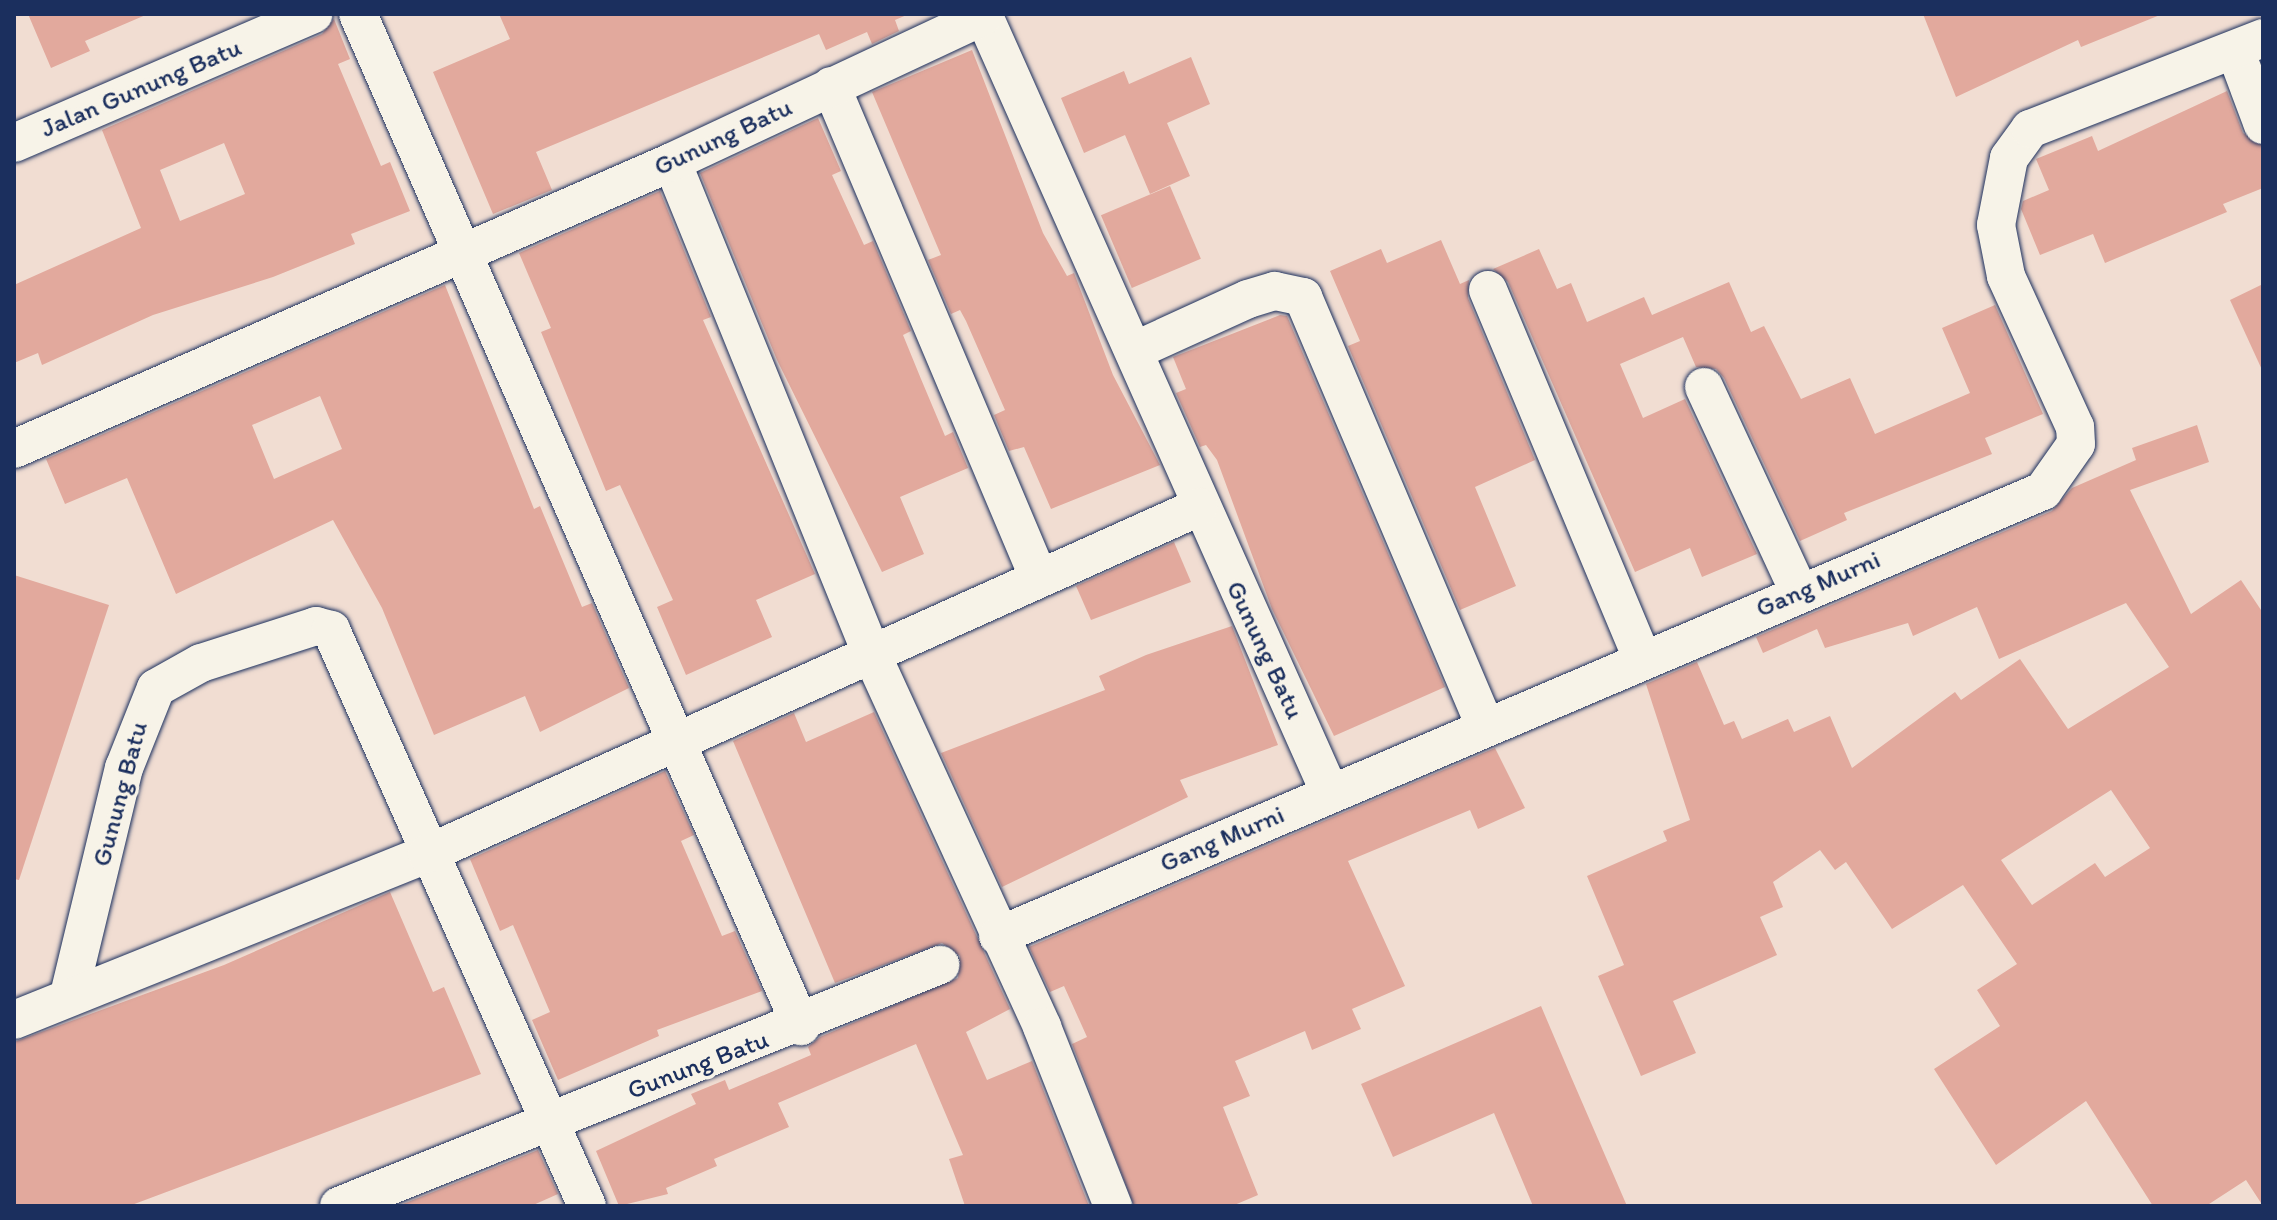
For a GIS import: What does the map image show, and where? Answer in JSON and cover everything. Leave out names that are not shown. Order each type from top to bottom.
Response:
[{"type":"street","name":"Jalan Gunung Batu","points":[[14,143],[313,14]]},
{"type":"street","name":"Gunung Batu","points":[[358,14],[801,1026]]},
{"type":"street","name":"Gunung Batu","points":[[14,449],[672,162],[983,15],[1134,351],[1199,507],[1330,793]]},
{"type":"street","points":[[2249,44],[2263,125]]},
{"type":"street","name":"Gang Murni","points":[[998,936],[1642,658],[2043,491],[2056,478],[2076,444],[2075,427],[2006,276],[1996,225],[2009,158],[2030,129],[2249,44]]},
{"type":"street","points":[[831,86],[1038,576]]},
{"type":"street","points":[[672,162],[872,655],[998,936],[1113,1206]]},
{"type":"street","points":[[1488,290],[1642,658]]},
{"type":"street","points":[[1134,351],[1262,295],[1303,297],[1485,725]]},
{"type":"street","points":[[1704,387],[1799,592]]},
{"type":"street","points":[[14,1020],[69,995],[427,854],[679,743],[1038,576],[1199,507]]},
{"type":"street","name":"Gunung Batu","points":[[69,995],[146,703],[166,679],[201,663],[316,626],[331,630],[427,854],[587,1206]]},
{"type":"street","name":"Gunung Batu","points":[[339,1206],[550,1121],[801,1026],[940,965]]},
{"type":"building","points":[[28,14],[148,14],[85,41],[90,51],[51,68]]},
{"type":"building","points":[[499,14],[909,14],[895,20],[899,31],[872,44],[867,32],[826,50],[819,34],[536,152],[552,190],[493,214],[433,72],[510,39]]},
{"type":"building","points":[[1923,14],[2160,15],[2081,47],[2078,40],[1956,97]]},
{"type":"building","points":[[334,19],[350,59],[338,64],[381,166],[390,162],[410,211],[351,234],[355,244],[273,277],[153,315],[42,365],[38,353],[14,363],[14,285],[141,228],[102,130],[322,34]],"holes":[[[224,143],[245,194],[180,221],[160,170]]]},
{"type":"building","points":[[972,50],[1043,233],[1067,276],[1074,273],[1113,375],[1160,465],[1051,509],[1024,447],[1009,451],[994,415],[1005,410],[966,321],[960,310],[951,314],[928,260],[941,255],[872,92]]},
{"type":"building","points":[[1191,57],[1210,104],[1167,123],[1190,176],[1150,194],[1125,135],[1084,153],[1061,98],[1124,71],[1129,84]]},
{"type":"building","points":[[2227,91],[2243,133],[2263,146],[2263,188],[2223,204],[2227,212],[2105,263],[2093,234],[2040,255],[2021,209],[2023,201],[2049,190],[2036,159],[2092,136],[2098,151]]},
{"type":"building","points":[[818,118],[841,171],[832,175],[864,245],[873,241],[911,331],[903,335],[921,379],[945,436],[953,432],[968,468],[900,497],[924,554],[882,572],[777,360],[700,173]]},
{"type":"building","points":[[1170,186],[1201,259],[1132,288],[1101,215]]},
{"type":"building","points":[[660,191],[711,317],[703,320],[815,574],[756,600],[772,637],[686,675],[657,607],[673,600],[620,485],[606,491],[541,332],[551,328],[519,253]]},
{"type":"building","points":[[1441,240],[1460,284],[1469,280],[1468,298],[1535,460],[1475,487],[1516,586],[1460,610],[1348,346],[1360,341],[1330,271],[1381,249],[1387,263]]},
{"type":"building","points":[[1539,249],[1557,289],[1571,283],[1587,322],[1644,297],[1652,315],[1729,282],[1751,332],[1764,326],[1801,399],[1850,378],[1875,434],[1970,393],[1942,328],[1995,305],[2043,414],[1985,438],[1992,454],[1844,513],[1847,520],[1800,541],[1724,378],[1716,369],[1696,367],[1683,337],[1620,364],[1643,418],[1685,399],[1757,554],[1702,577],[1690,548],[1635,572],[1508,282],[1493,269]]},
{"type":"building","points":[[2263,284],[2263,372],[2230,300]]},
{"type":"building","points":[[445,285],[534,509],[540,506],[582,607],[592,603],[629,688],[540,732],[525,696],[434,735],[382,608],[333,520],[176,594],[127,478],[65,504],[46,459]],"holes":[[[320,396],[342,449],[274,479],[252,425]]]},
{"type":"building","points":[[1280,315],[1287,316],[1445,687],[1334,736],[1272,609],[1217,460],[1206,445],[1200,447],[1176,393],[1186,389],[1173,357]]},
{"type":"building","points":[[2197,425],[2209,462],[2130,490],[2191,614],[2241,580],[2263,613],[2263,1206],[2246,1180],[2206,1206],[2153,1206],[2086,1101],[1996,1165],[1934,1069],[2000,1026],[1977,990],[2017,964],[1963,885],[1892,929],[1846,862],[1835,870],[1820,850],[1773,882],[1783,907],[1760,917],[1777,955],[1673,1001],[1696,1053],[1641,1076],[1598,976],[1624,965],[1587,876],[1667,841],[1663,831],[1690,820],[1646,684],[1697,662],[1724,725],[1734,721],[1742,739],[1788,719],[1794,732],[1830,716],[1852,768],[1955,692],[1961,700],[2020,659],[2068,729],[2169,667],[2126,603],[1999,659],[1977,607],[1913,636],[1908,623],[1825,648],[1817,629],[1763,653],[1756,637],[2052,511],[2072,488],[2136,460],[2132,448]],"holes":[[[2111,790],[2150,848],[2105,877],[2095,863],[2032,905],[2001,860]]]},
{"type":"building","points":[[1174,542],[1191,582],[1091,620],[1076,586]]},
{"type":"building","points":[[14,575],[109,605],[19,880],[14,879]]},
{"type":"building","points":[[1232,626],[1278,745],[1180,780],[1188,797],[1002,887],[941,753],[1105,690],[1099,676],[1146,655]]},
{"type":"building","points":[[874,712],[1010,1009],[966,1032],[987,1080],[1032,1061],[1089,1206],[965,1206],[949,1159],[963,1155],[916,1044],[778,1103],[789,1127],[714,1159],[717,1166],[666,1188],[668,1194],[619,1206],[596,1151],[696,1104],[691,1094],[725,1080],[729,1090],[811,1055],[808,1047],[820,1037],[958,978],[960,956],[942,943],[835,983],[733,741],[794,713],[806,742]]},
{"type":"building","points":[[1495,748],[1525,808],[1478,829],[1470,810],[1348,861],[1405,986],[1352,1009],[1361,1029],[1312,1050],[1305,1031],[1235,1061],[1250,1096],[1223,1107],[1258,1195],[1232,1206],[1134,1206],[1072,1044],[1087,1037],[1064,986],[1050,992],[1029,947]]},
{"type":"building","points":[[665,771],[694,835],[681,841],[722,936],[735,931],[762,991],[657,1030],[659,1036],[558,1080],[532,1020],[550,1012],[513,925],[500,931],[470,859]]},
{"type":"building","points":[[390,892],[433,992],[444,987],[481,1074],[129,1206],[14,1206],[14,1042],[224,965]]},
{"type":"building","points":[[1541,1006],[1627,1206],[1533,1206],[1494,1113],[1393,1157],[1361,1084]]},
{"type":"building","points":[[538,1150],[558,1194],[531,1206],[398,1206]]}]
